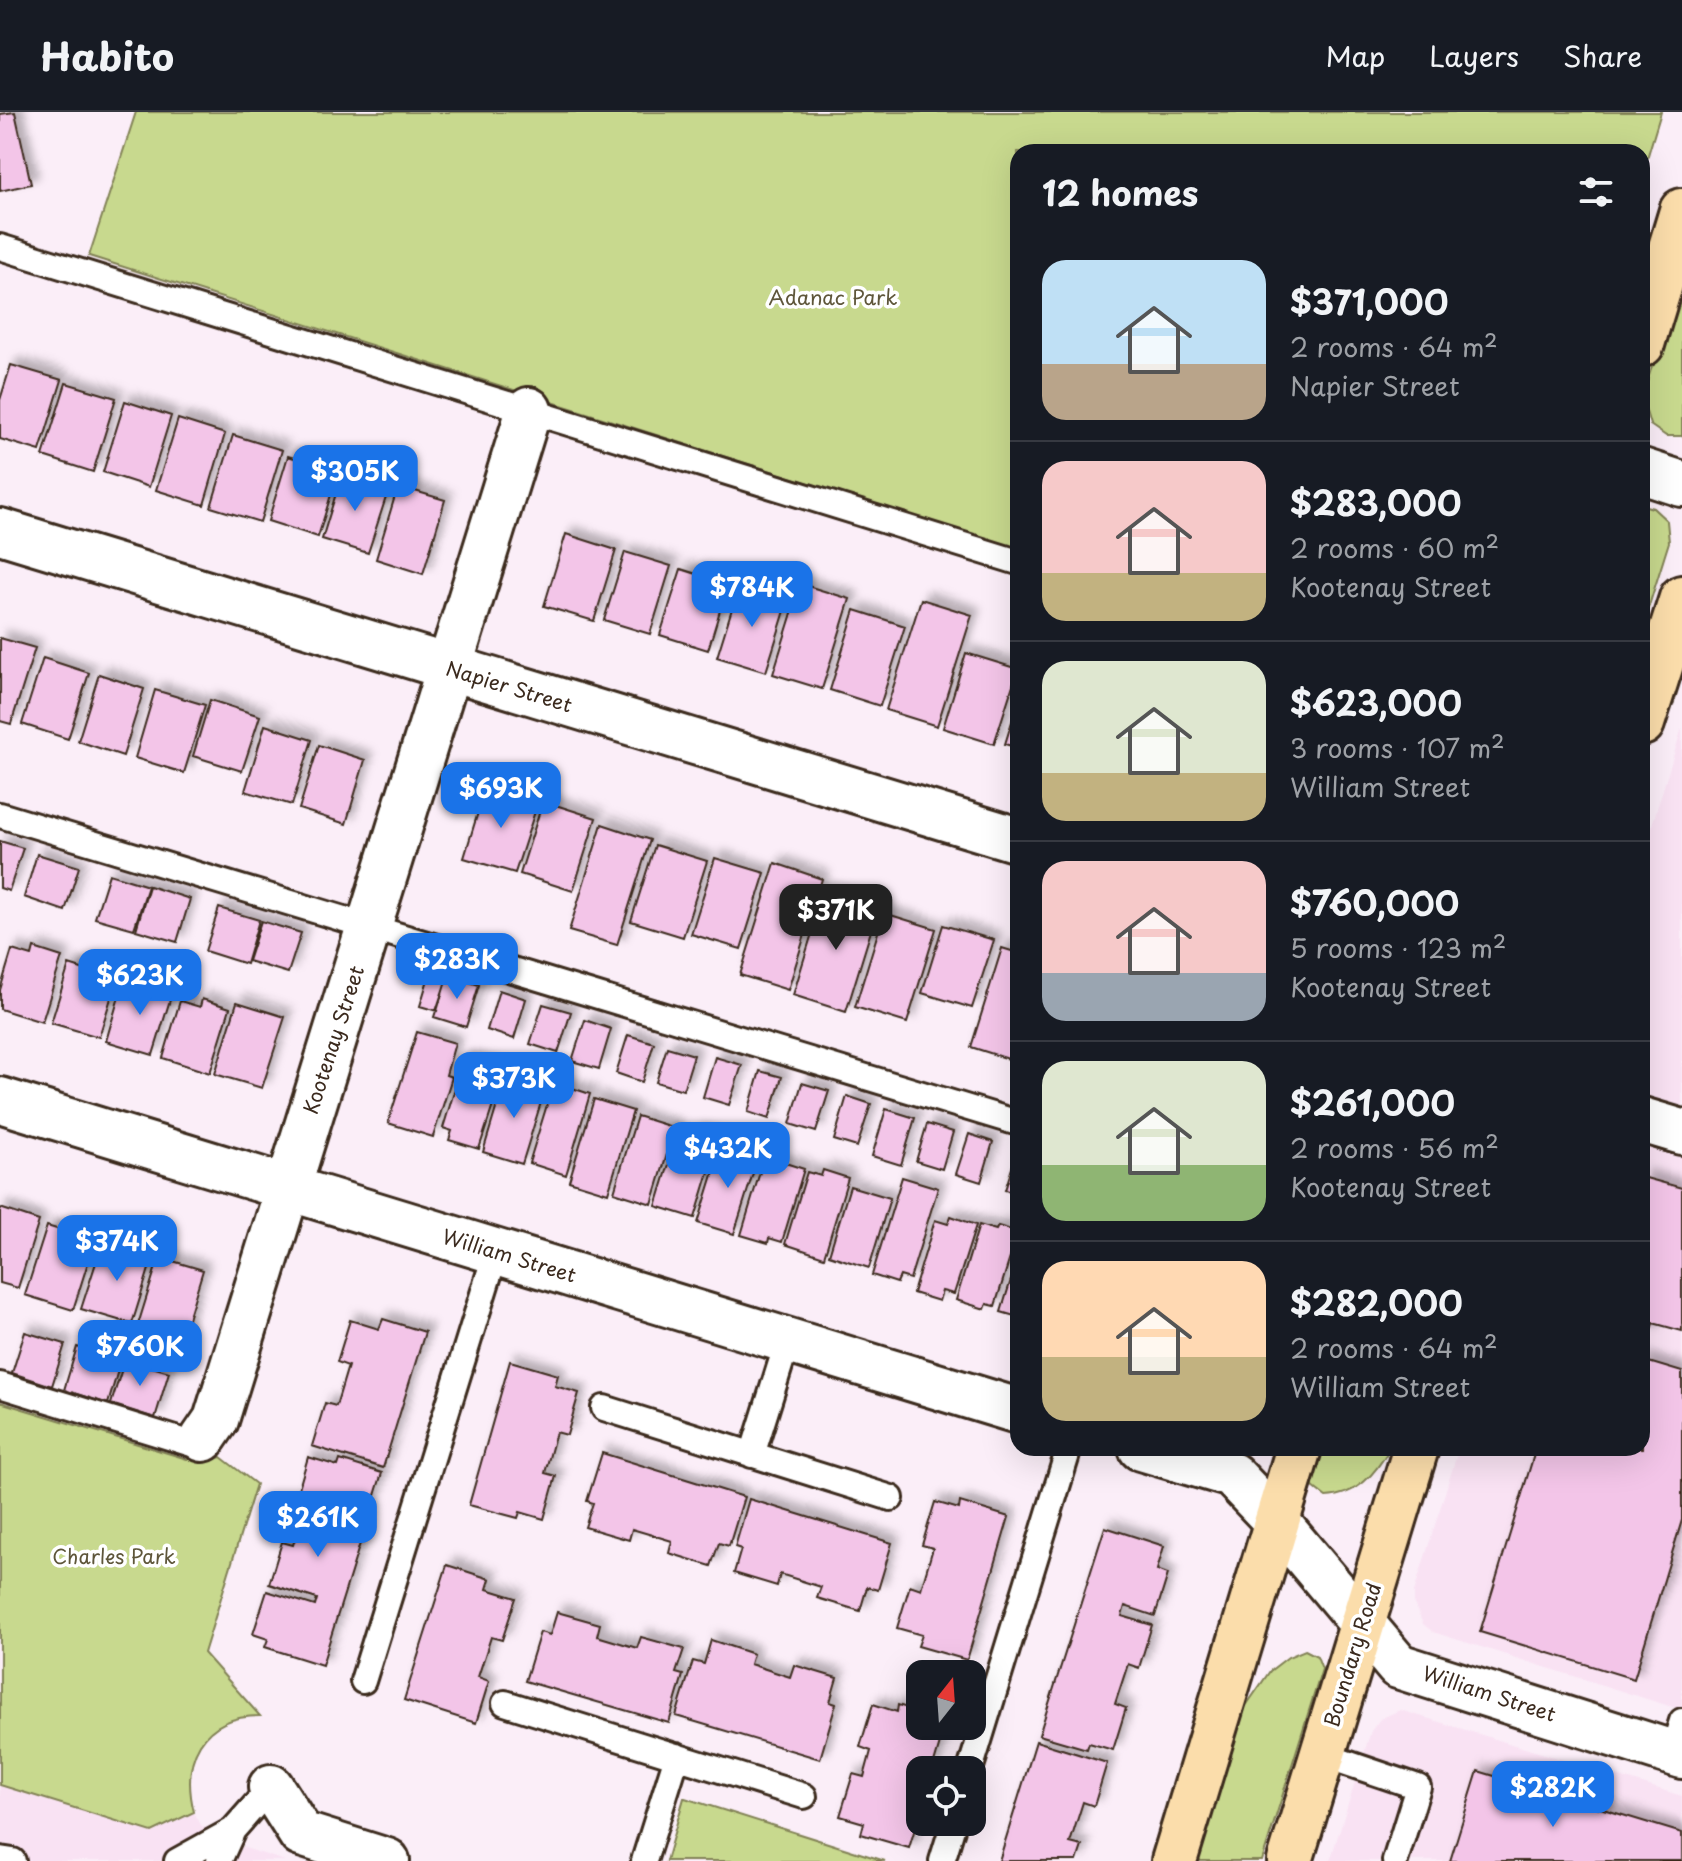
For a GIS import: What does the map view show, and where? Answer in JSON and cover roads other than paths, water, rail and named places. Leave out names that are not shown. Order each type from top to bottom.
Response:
[{"type":"main road","points":[[1650,317],[1682,211]]},
{"type":"main road","points":[[1650,698],[1682,598]]},
{"type":"main road","points":[[1174,1861],[1296,1456]]},
{"type":"main road","name":"Boundary Road","points":[[1290,1861],[1414,1456]]},
{"type":"street","name":"Kootenay Street","points":[[203,1439],[216,1420],[529,410]]},
{"type":"street","points":[[1650,474],[1682,484]]},
{"type":"street","name":"Napier Street","points":[[0,531],[1010,838]]},
{"type":"street","name":"William Street","points":[[0,1100],[1010,1409]]},
{"type":"street","points":[[1650,1122],[1682,1132]]},
{"type":"street","name":"William Street","points":[[1168,1456],[1232,1475],[1276,1521],[1398,1666],[1679,1743]]},
{"type":"street","points":[[271,1787],[301,1834],[359,1857]]},
{"type":"lane","points":[[0,247],[1010,560]]},
{"type":"lane","points":[[0,815],[1010,1121]]},
{"type":"lane","points":[[363,1681],[496,1252]]},
{"type":"lane","points":[[752,1455],[788,1340]]},
{"type":"lane","points":[[0,1385],[192,1444],[203,1439]]},
{"type":"lane","points":[[604,1408],[891,1498]]},
{"type":"lane","points":[[974,1756],[1067,1456]]},
{"type":"lane","points":[[505,1703],[804,1796]]},
{"type":"lane","points":[[1323,1755],[1418,1787],[1395,1861]]},
{"type":"lane","points":[[644,1861],[677,1756]]},
{"type":"lane","points":[[219,1861],[233,1830],[271,1787]]},
{"type":"lane","points":[[177,1861],[233,1830]]},
{"type":"lane","points":[[942,1861],[950,1836]]},
{"type":"lane","points":[[0,1859],[13,1861]]},
{"type":"park label","name":"Adanac Park","points":[[833,298]]},
{"type":"park label","name":"Charles Park","points":[[114,1557]]}]
